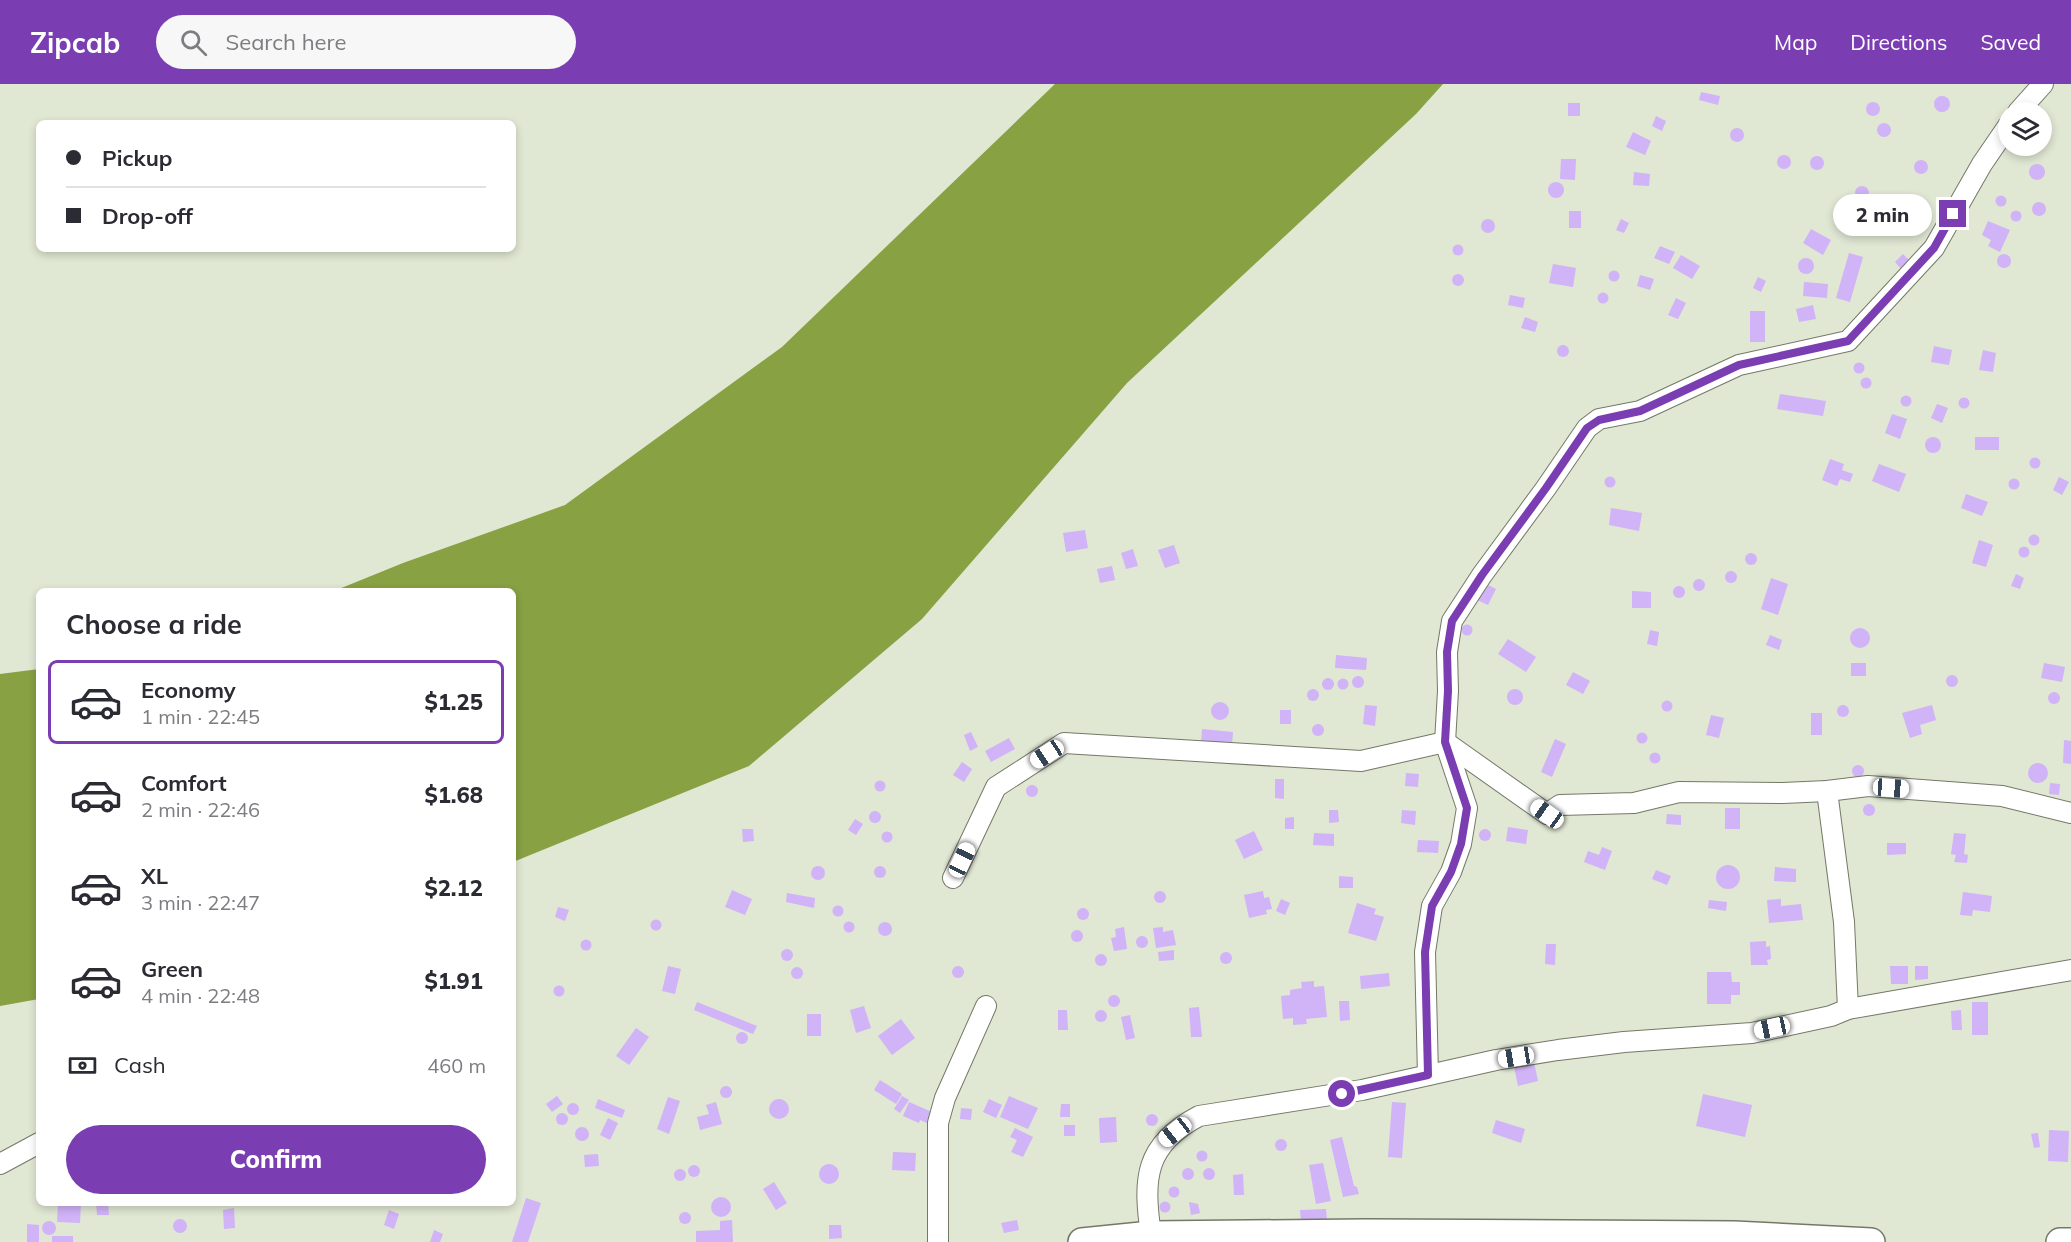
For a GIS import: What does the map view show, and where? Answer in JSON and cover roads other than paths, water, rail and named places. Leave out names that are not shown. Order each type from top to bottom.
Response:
[{"type":"main road","points":[[1082,1242],[1151,1235],[1665,1238],[1734,1234],[1871,1242]]},
{"type":"main road","points":[[2060,1242],[2071,1242]]},
{"type":"street","points":[[2027,102],[2043,84]]},
{"type":"street","points":[[1428,1075],[1425,952],[1432,906],[1451,872],[1461,844],[1467,808],[1445,742],[1448,691],[1447,652],[1452,621],[1587,428],[1599,420],[1640,411],[1739,365],[1848,341],[1934,248],[1998,141]]},
{"type":"street","points":[[953,878],[996,787],[1064,743],[1361,761],[1445,742],[1547,814],[1560,805],[1634,804],[1679,792],[1827,791],[1868,786],[2002,796],[2071,813]]},
{"type":"street","points":[[1827,791],[1844,922],[1848,1009]]},
{"type":"street","points":[[1151,1235],[1147,1200],[1151,1163],[1156,1150],[1184,1124],[1199,1116],[1362,1090],[1496,1060],[1558,1050],[1624,1042],[1752,1033],[1831,1016],[1848,1009],[2071,970]]},
{"type":"street","points":[[938,1242],[938,1123],[945,1098],[986,1006]]},
{"type":"street","points":[[0,1164],[36,1145]]}]
